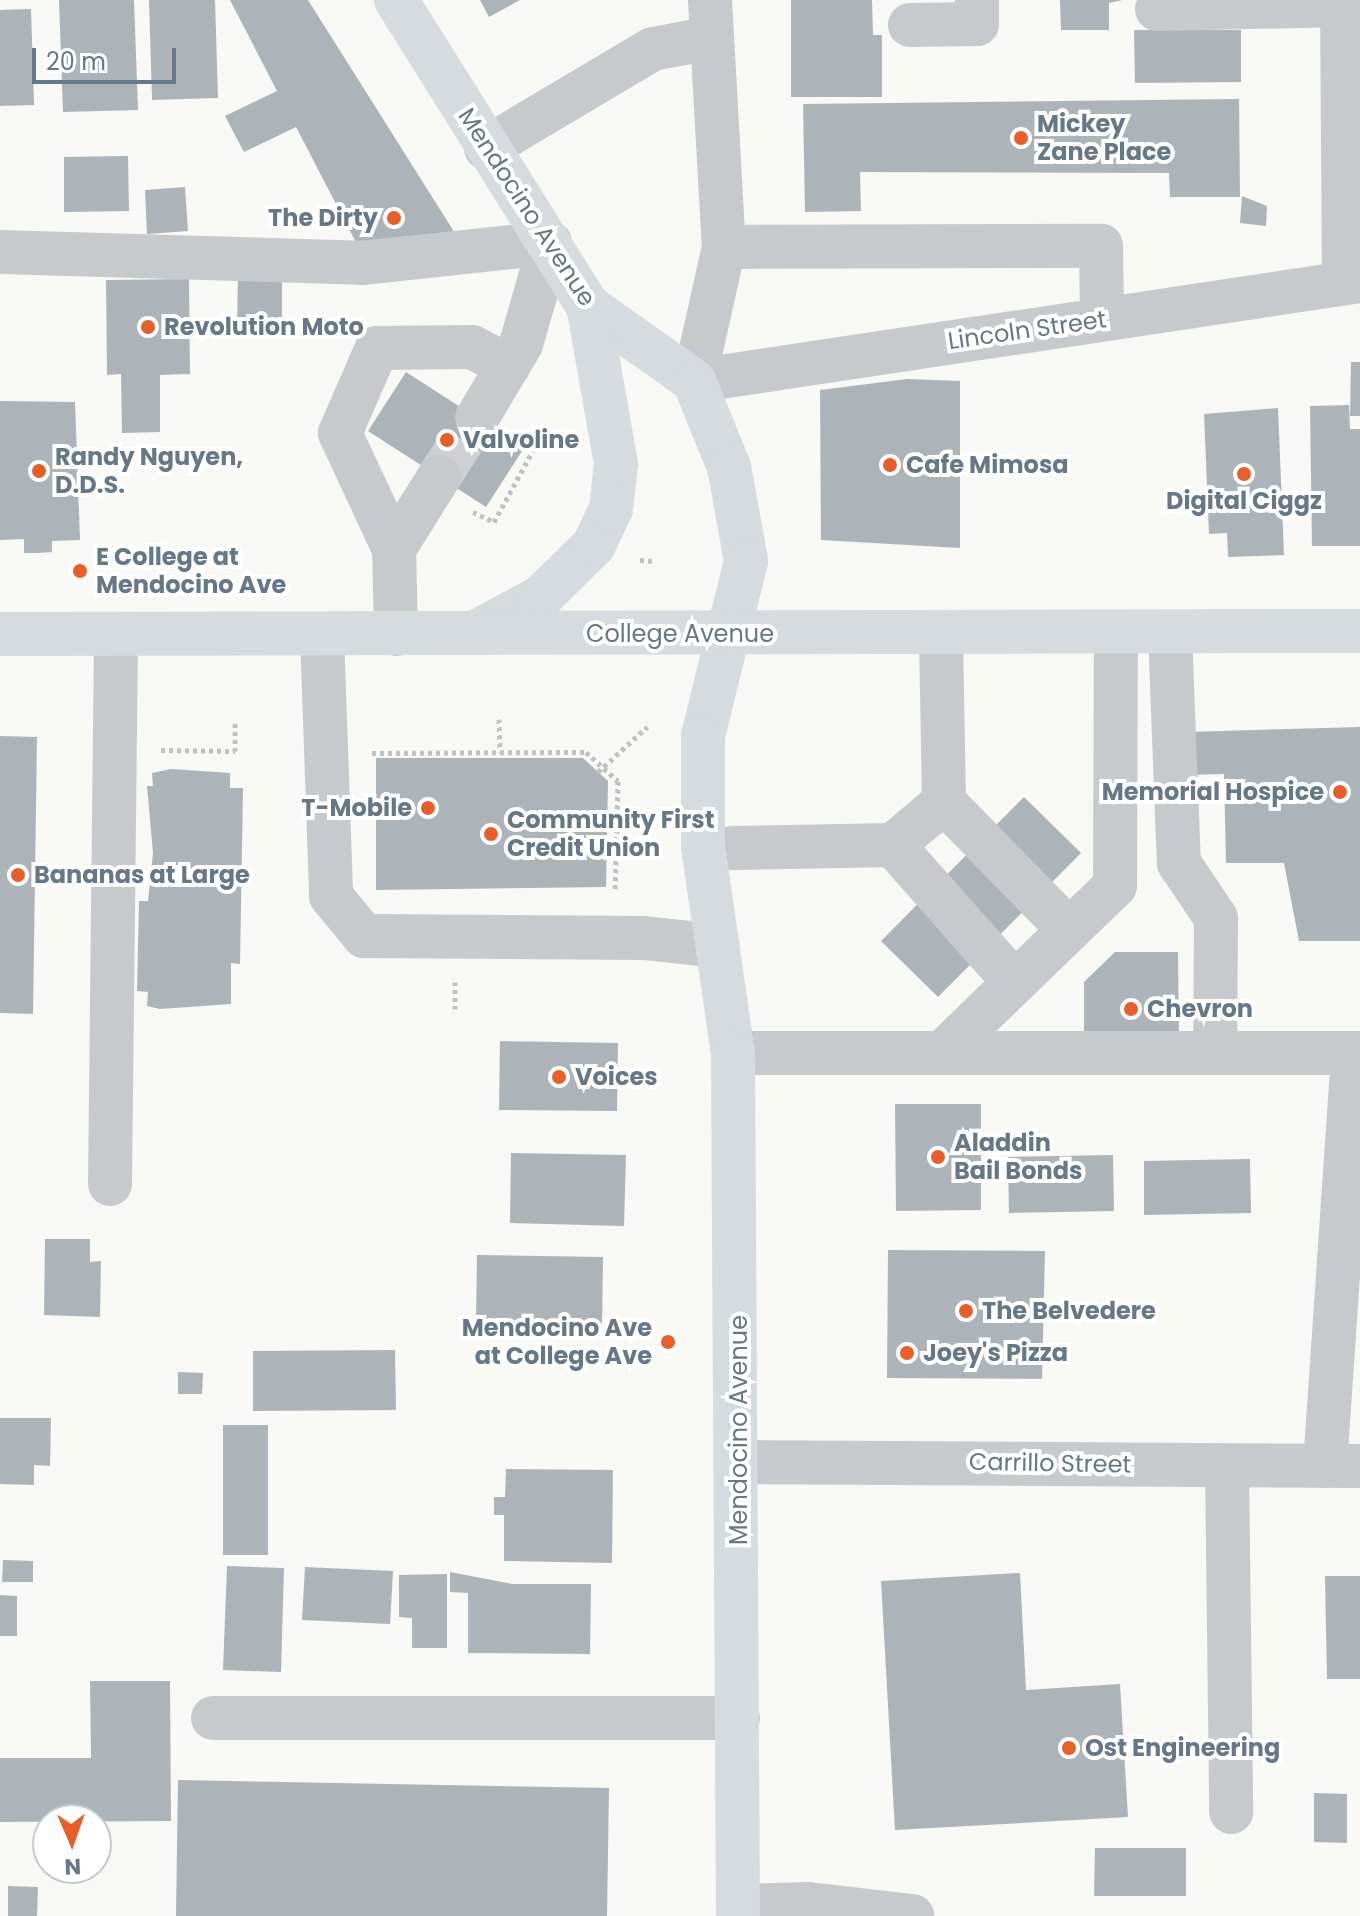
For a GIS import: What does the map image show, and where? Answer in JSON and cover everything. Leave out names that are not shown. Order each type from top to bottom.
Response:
[{"type":"main road","name":"Mendocino Avenue","points":[[396,0],[486,148],[588,306],[694,381],[729,467],[746,561],[703,736],[703,846],[733,1053],[741,1462],[738,1911]]},
{"type":"main road","points":[[472,634],[541,597],[594,545],[611,509],[616,464],[588,306]]},
{"type":"main road","name":"College Avenue","points":[[0,634],[728,635],[1360,631]]},
{"type":"main road","name":"Mendocino Avenue","points":[[718,946],[732,848],[728,635]]},
{"type":"street","points":[[910,25],[977,24],[977,0]]},
{"type":"street","points":[[1157,9],[1342,3],[1352,282]]},
{"type":"street","points":[[486,148],[653,49],[710,19],[724,247],[694,381]]},
{"type":"street","points":[[0,252],[362,263],[550,243],[508,366],[494,423]]},
{"type":"street","points":[[724,247],[1101,246],[1102,319]]},
{"type":"street","name":"Lincoln Street","points":[[694,381],[1352,282]]},
{"type":"street","points":[[396,634],[394,549],[340,433],[377,348],[472,347],[508,366]]},
{"type":"street","points":[[394,549],[439,477]]},
{"type":"street","points":[[942,1053],[1115,886],[1116,632]]},
{"type":"street","points":[[941,633],[944,802],[1068,929]]},
{"type":"street","points":[[1170,633],[1179,863],[1216,918],[1215,1053]]},
{"type":"street","points":[[110,1184],[116,634]]},
{"type":"street","points":[[322,634],[331,896],[364,936],[644,938],[718,946]]},
{"type":"street","points":[[732,848],[893,845],[944,802]]},
{"type":"street","points":[[893,845],[1014,982]]},
{"type":"street","points":[[733,1053],[1357,1053],[1342,1466]]},
{"type":"street","name":"Carrillo Street","points":[[741,1462],[1342,1466]]},
{"type":"street","points":[[1227,1466],[1231,1812]]},
{"type":"street","points":[[213,1718],[738,1718]]},
{"type":"street","points":[[738,1911],[808,1904],[912,1916]]},
{"type":"path","points":[[478,502],[472,512],[494,522],[537,443],[494,423]]},
{"type":"path","points":[[499,719],[500,752]]},
{"type":"path","points":[[152,750],[235,751],[235,721]]},
{"type":"path","points":[[598,772],[647,727]]},
{"type":"path","points":[[325,753],[586,752],[618,781],[618,888],[610,897]]},
{"type":"building","points":[[59,0],[134,0],[138,110],[63,112]]},
{"type":"building","points":[[149,0],[215,0],[218,98],[152,100]]},
{"type":"building","points":[[230,0],[308,0],[458,238],[362,254],[296,127],[244,152],[225,116],[277,91]]},
{"type":"building","points":[[480,0],[520,0],[489,17]]},
{"type":"building","points":[[791,0],[872,0],[873,35],[882,35],[882,97],[791,97]]},
{"type":"building","points":[[1060,0],[1122,0],[1109,3],[1109,30],[1061,30]]},
{"type":"building","points":[[31,9],[34,105],[0,106],[0,10]]},
{"type":"building","points":[[1134,30],[1241,30],[1241,82],[1135,83]]},
{"type":"building","name":"Mickey Zane Place","points":[[1239,99],[1240,197],[1170,197],[1169,173],[860,172],[861,211],[805,212],[803,104]]},
{"type":"building","points":[[128,156],[129,211],[64,212],[64,157]]},
{"type":"building","points":[[185,187],[188,231],[147,234],[145,190]]},
{"type":"building","points":[[1242,196],[1267,206],[1266,226],[1240,223]]},
{"type":"building","points":[[238,273],[282,273],[282,331],[237,331]]},
{"type":"building","name":"Revolution Moto","points":[[189,279],[190,374],[160,375],[160,432],[122,433],[121,374],[107,375],[106,280]]},
{"type":"building","points":[[1351,362],[1360,362],[1360,416],[1350,416]]},
{"type":"building","name":"Valvoline","points":[[406,372],[524,448],[486,507],[368,431]]},
{"type":"building","name":"Cafe Mimosa","points":[[907,379],[960,381],[960,548],[821,540],[820,390]]},
{"type":"building","name":"Randy Nguyen, D.D.S.","points":[[0,401],[75,402],[80,540],[52,541],[52,552],[24,553],[24,539],[0,540]]},
{"type":"building","points":[[1349,405],[1350,429],[1360,429],[1360,546],[1312,546],[1310,406]]},
{"type":"building","name":"Digital Ciggz","points":[[1278,408],[1284,555],[1228,557],[1227,533],[1209,534],[1204,414]]},
{"type":"building","points":[[1360,727],[1360,941],[1299,941],[1284,863],[1226,863],[1224,774],[1188,775],[1188,732]]},
{"type":"building","name":"Bananas at Large","points":[[0,736],[37,737],[33,1014],[0,1013]]},
{"type":"building","name":"Community First Credit Union","points":[[376,758],[583,758],[608,781],[606,887],[376,890]]},
{"type":"building","points":[[171,769],[230,773],[230,788],[243,788],[240,964],[231,963],[231,1004],[160,1009],[147,1006],[148,992],[137,991],[139,901],[148,901],[153,853],[147,786],[153,786],[152,773]]},
{"type":"building","points":[[1024,797],[1081,853],[938,997],[881,941]]},
{"type":"building","name":"Chevron","points":[[1115,952],[1178,952],[1179,1037],[1084,1038],[1084,982]]},
{"type":"building","name":"Voices","points":[[500,1041],[618,1043],[617,1111],[499,1110]]},
{"type":"building","name":"Aladdin Bail Bonds","points":[[895,1104],[981,1104],[981,1210],[896,1211]]},
{"type":"building","points":[[511,1153],[626,1155],[624,1226],[510,1223]]},
{"type":"building","points":[[1113,1155],[1114,1211],[1009,1213],[1008,1157]]},
{"type":"building","points":[[1250,1159],[1251,1213],[1144,1215],[1144,1161]]},
{"type":"building","points":[[45,1239],[90,1239],[90,1262],[101,1261],[100,1317],[44,1315]]},
{"type":"building","name":"The Belvedere","points":[[888,1250],[1045,1251],[1042,1379],[887,1378]]},
{"type":"building","points":[[477,1255],[603,1257],[602,1327],[476,1325]]},
{"type":"building","points":[[395,1350],[396,1410],[253,1411],[253,1351]]},
{"type":"building","points":[[178,1372],[203,1373],[202,1394],[178,1394]]},
{"type":"building","points":[[0,1418],[51,1418],[50,1466],[34,1465],[34,1485],[0,1484]]},
{"type":"building","points":[[223,1425],[268,1425],[268,1555],[223,1555]]},
{"type":"building","points":[[506,1469],[613,1470],[612,1563],[504,1561],[504,1515],[494,1515],[494,1497],[505,1497]]},
{"type":"building","points":[[3,1560],[33,1561],[33,1582],[2,1582]]},
{"type":"building","points":[[227,1566],[284,1568],[281,1672],[223,1670]]},
{"type":"building","points":[[305,1567],[393,1571],[390,1624],[302,1620]]},
{"type":"building","points":[[450,1572],[512,1584],[591,1584],[590,1654],[468,1653],[468,1593],[450,1592]]},
{"type":"building","points":[[1020,1573],[1026,1690],[1120,1684],[1128,1817],[895,1830],[881,1581]]},
{"type":"building","points":[[447,1574],[447,1648],[412,1648],[412,1618],[399,1617],[399,1575]]},
{"type":"building","points":[[1325,1576],[1360,1576],[1360,1679],[1327,1679]]},
{"type":"building","points":[[0,1595],[17,1596],[17,1636],[0,1636]]},
{"type":"building","points":[[90,1681],[170,1681],[171,1821],[112,1821],[112,1804],[32,1804],[32,1822],[0,1822],[0,1758],[91,1758]]},
{"type":"building","points":[[178,1780],[609,1788],[607,1916],[176,1916]]},
{"type":"building","points":[[1314,1793],[1347,1794],[1347,1843],[1314,1842]]},
{"type":"building","points":[[1095,1848],[1186,1848],[1186,1896],[1094,1896]]},
{"type":"building","points":[[8,1886],[38,1887],[37,1916],[8,1916]]},
{"type":"tunnel","points":[[439,477],[477,418]]},
{"type":"place","name":"Mickey Zane Place","points":[[1021,138]]},
{"type":"place","name":"The Dirty","points":[[394,218]]},
{"type":"place","name":"Revolution Moto","points":[[148,327]]},
{"type":"place","name":"Valvoline","points":[[447,440]]},
{"type":"place","name":"Cafe Mimosa","points":[[890,465]]},
{"type":"place","name":"Randy Nguyen, D.D.S.","points":[[39,471]]},
{"type":"place","name":"Digital Ciggz","points":[[1244,474]]},
{"type":"place","name":"E College at Mendocino Ave","points":[[80,571]]},
{"type":"place","name":"Memorial Hospice","points":[[1340,792]]},
{"type":"place","name":"T-Mobile","points":[[428,808]]},
{"type":"place","name":"Community First Credit Union","points":[[491,834]]},
{"type":"place","name":"Bananas at Large","points":[[18,875]]},
{"type":"place","name":"Chevron","points":[[1131,1009]]},
{"type":"place","name":"Voices","points":[[559,1077]]},
{"type":"place","name":"Aladdin Bail Bonds","points":[[938,1157]]},
{"type":"place","name":"The Belvedere","points":[[966,1311]]},
{"type":"place","name":"Mendocino Ave at College Ave","points":[[668,1342]]},
{"type":"place","name":"Joey's Pizza","points":[[907,1353]]},
{"type":"place","name":"Ost Engineering","points":[[1069,1748]]}]
